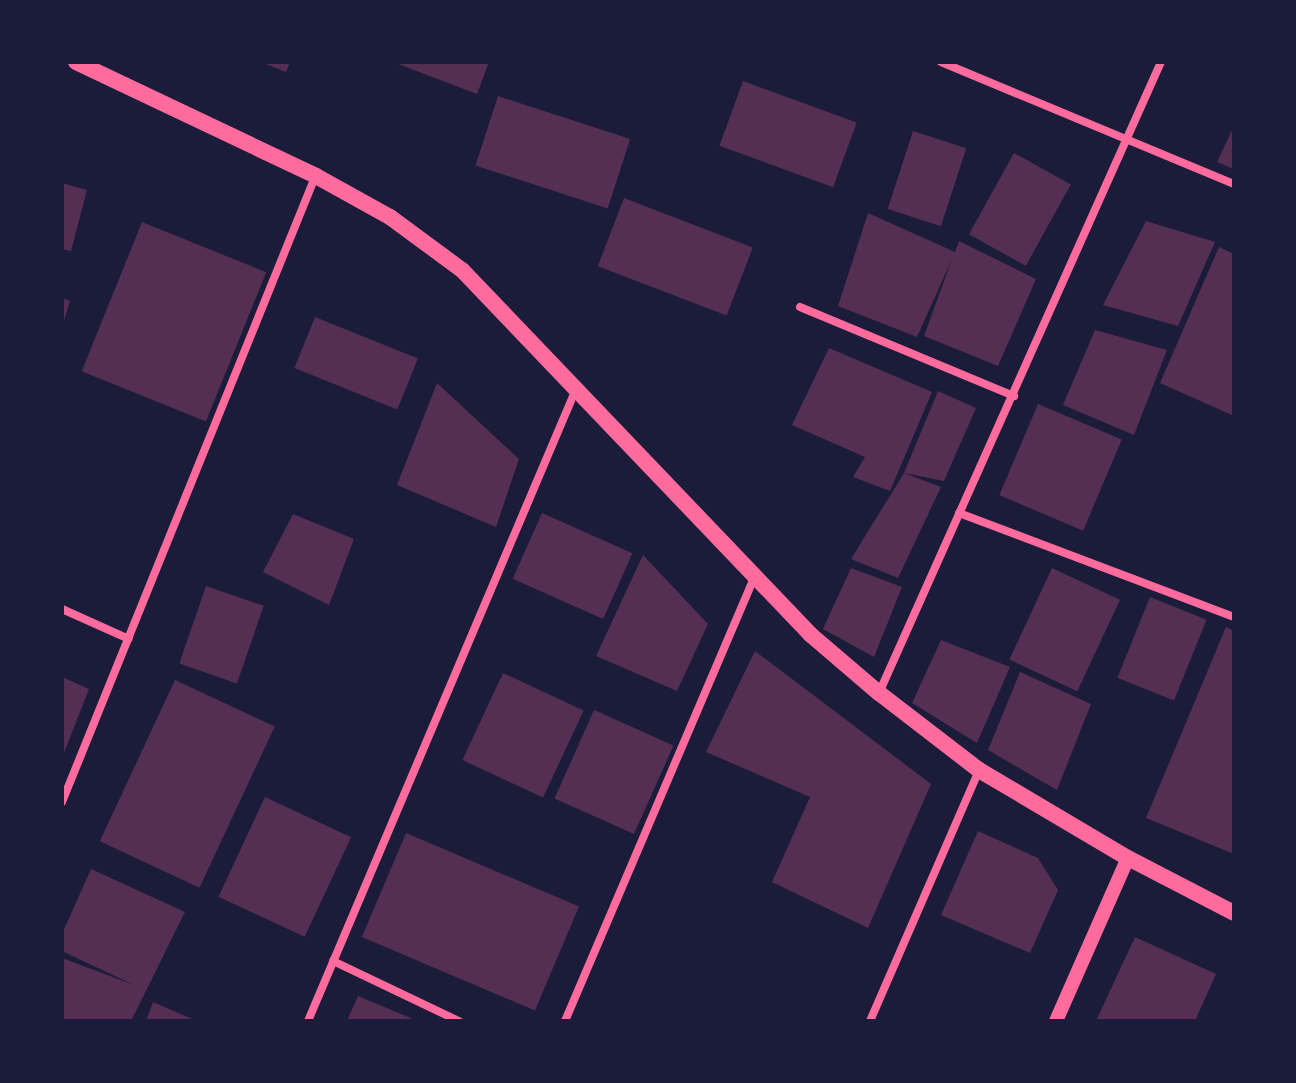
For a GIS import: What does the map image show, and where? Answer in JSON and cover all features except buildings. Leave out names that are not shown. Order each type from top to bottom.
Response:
[{"type":"main road","points":[[76,62],[316,176],[390,217],[462,270],[578,386],[811,635],[879,693],[979,770],[1128,858],[1234,913]]},
{"type":"street","points":[[941,62],[1234,184]]},
{"type":"street","points":[[879,693],[1161,62]]},
{"type":"street","points":[[62,802],[316,176]]},
{"type":"street","points":[[800,307],[1014,396]]},
{"type":"street","points":[[308,1021],[578,386]]},
{"type":"street","points":[[959,513],[1234,617]]},
{"type":"street","points":[[565,1021],[756,575]]},
{"type":"street","points":[[62,609],[129,639]]},
{"type":"street","points":[[870,1021],[979,770]]},
{"type":"street","points":[[1056,1021],[1128,858]]},
{"type":"street","points":[[333,961],[459,1021]]}]
